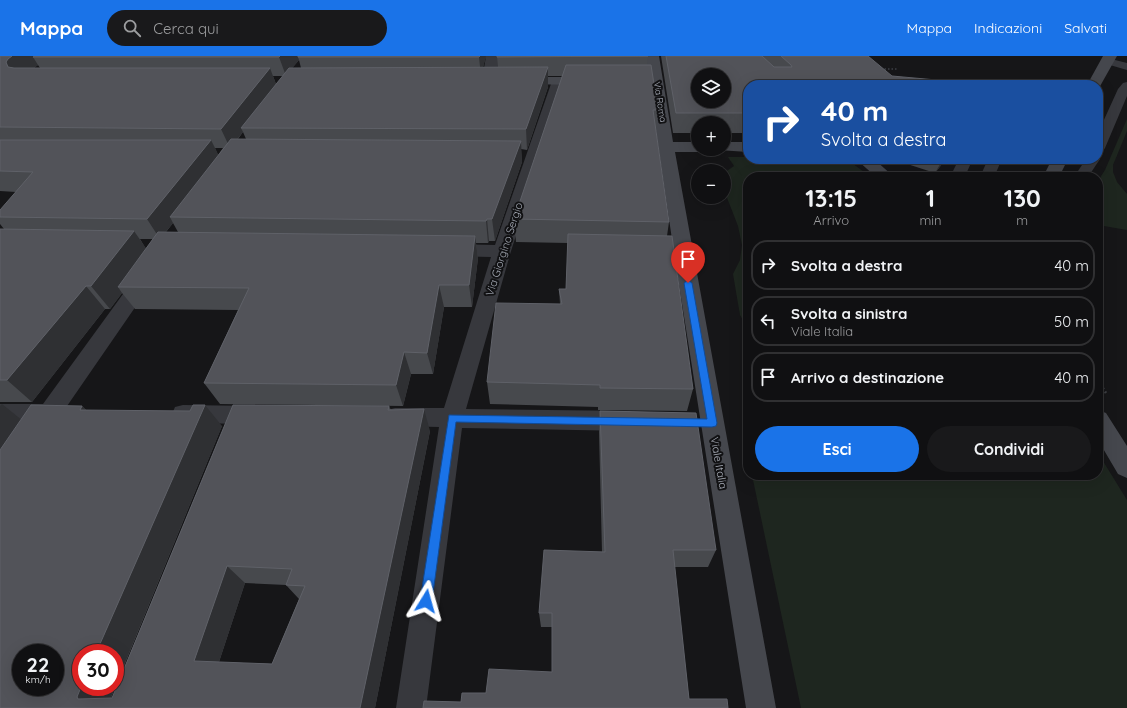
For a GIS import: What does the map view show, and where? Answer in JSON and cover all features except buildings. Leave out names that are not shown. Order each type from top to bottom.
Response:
[{"type":"main road","name":"Via Roma","points":[[652,56],[667,147]]},
{"type":"main road","points":[[1097,80],[1108,59]]},
{"type":"main road","points":[[473,81],[604,81]]},
{"type":"main road","points":[[642,81],[656,81]]},
{"type":"main road","points":[[667,147],[691,147]]},
{"type":"main road","name":"Viale Italia","points":[[667,147],[675,253],[712,423],[761,708]]},
{"type":"main road","points":[[731,147],[743,147]]},
{"type":"main road","points":[[870,164],[880,172]]},
{"type":"main road","points":[[1103,428],[1127,467]]},
{"type":"street","points":[[489,81],[493,56]]},
{"type":"street","name":"Via Giorgino Sergio","points":[[411,708],[452,418],[502,251],[526,156],[559,81]]},
{"type":"street","points":[[430,250],[502,251]]},
{"type":"street","points":[[33,438],[49,412],[158,260]]},
{"type":"street","points":[[0,413],[73,413]]},
{"type":"street","points":[[160,414],[235,426],[279,416]]},
{"type":"street","points":[[373,417],[649,422]]},
{"type":"street","points":[[689,422],[712,423]]},
{"type":"lane","points":[[1108,59],[1127,67]]},
{"type":"lane","points":[[1103,136],[1124,88],[1127,86]]},
{"type":"path","points":[[877,70],[898,69]]},
{"type":"shaded area","points":[[1127,119],[1127,131],[1113,165],[1113,172],[1117,182],[1127,194],[1127,230],[1103,226],[1103,173]]},
{"type":"shaded area","points":[[728,157],[743,157],[743,164],[853,164],[864,172],[743,172],[743,320],[740,315],[733,274],[740,260],[742,245],[738,226],[729,204],[731,204],[731,168],[734,166]]},
{"type":"shaded area","points":[[1103,461],[1127,500],[1127,708],[801,708],[753,480],[1103,480]]},
{"type":"route","points":[[426,601],[452,418],[712,423],[688,283]]}]
